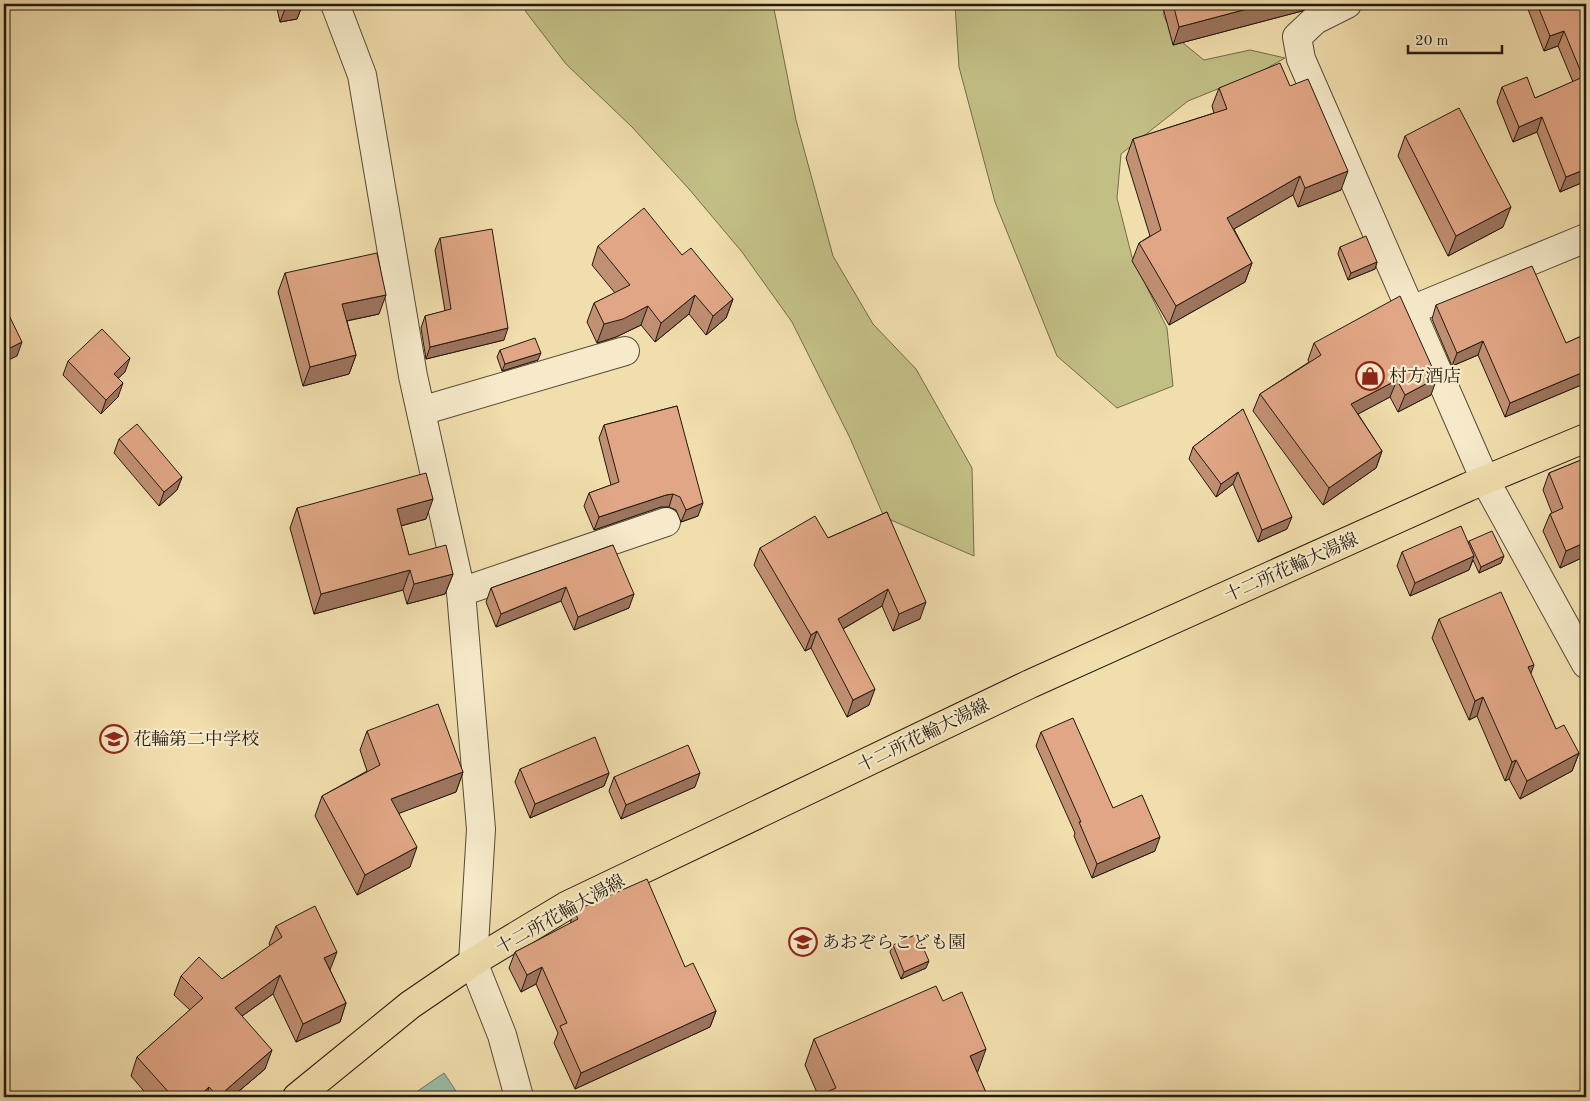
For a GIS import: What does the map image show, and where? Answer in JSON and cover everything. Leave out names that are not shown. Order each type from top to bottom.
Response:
[{"type":"main road","name":"十二所花輪大湯線","points":[[297,1097],[410,1005],[473,962],[566,906],[1030,684],[1485,480],[1586,438]]},
{"type":"street","points":[[334,4],[362,75],[421,411],[461,592],[481,830],[473,962],[502,1035],[519,1097]]},
{"type":"street","points":[[1347,4],[1315,20],[1297,37],[1301,59],[1409,311],[1485,480],[1586,664]]},
{"type":"street","points":[[1409,311],[1586,238]]},
{"type":"street","points":[[421,411],[625,350]]},
{"type":"street","points":[[461,592],[666,522]]},
{"type":"shaded area","points":[[524,4],[773,4],[796,120],[833,256],[873,324],[916,369],[972,468],[974,556],[884,517],[850,438],[792,322],[742,252],[689,189],[632,127],[566,64],[526,12]]},
{"type":"shaded area","points":[[955,4],[1167,4],[1163,14],[1172,34],[1204,60],[1250,50],[1285,58],[1262,71],[1188,101],[1121,154],[1117,198],[1132,257],[1167,328],[1173,386],[1117,408],[1057,356],[995,202],[959,67]]},
{"type":"shaded area","points":[[444,1073],[460,1097],[409,1097]]},
{"type":"building","points":[[284,4],[302,4],[302,6],[285,9]]},
{"type":"building","points":[[1173,4],[1266,4],[1179,27]]},
{"type":"building","points":[[1537,4],[1586,4],[1586,169],[1566,177],[1542,117],[1519,127],[1502,87],[1527,77],[1535,98],[1583,77],[1564,31],[1550,36]]},
{"type":"building","points":[[1280,63],[1290,86],[1308,79],[1348,171],[1305,188],[1300,176],[1227,218],[1252,263],[1176,306],[1139,243],[1161,230],[1133,139],[1227,109],[1219,88]]},
{"type":"building","points":[[1459,108],[1511,207],[1456,236],[1405,136]]},
{"type":"building","points":[[644,208],[682,255],[691,248],[733,299],[713,316],[695,295],[661,323],[648,306],[623,319],[604,324],[594,303],[630,285],[598,246]]},
{"type":"building","points":[[492,229],[508,328],[430,347],[425,316],[451,309],[440,238]]},
{"type":"building","points":[[1366,236],[1377,262],[1351,273],[1340,247]]},
{"type":"building","points":[[377,253],[386,295],[342,304],[356,355],[310,367],[285,273]]},
{"type":"building","points":[[1532,266],[1566,343],[1586,334],[1586,371],[1510,403],[1483,341],[1457,353],[1436,305]]},
{"type":"building","points":[[1400,296],[1437,378],[1405,395],[1397,380],[1351,404],[1382,451],[1329,488],[1260,394],[1321,355],[1314,343]]},
{"type":"building","points":[[4,305],[22,342],[4,351]]},
{"type":"building","points":[[102,329],[130,358],[114,374],[123,383],[106,400],[68,361]]},
{"type":"building","points":[[535,338],[541,353],[505,364],[500,350]]},
{"type":"building","points":[[677,406],[703,503],[686,510],[680,497],[673,494],[599,517],[589,493],[619,482],[604,425]]},
{"type":"building","points":[[1243,409],[1292,517],[1262,530],[1238,472],[1221,484],[1193,447]]},
{"type":"building","points":[[137,424],[182,477],[164,492],[119,439]]},
{"type":"building","points":[[1586,458],[1586,542],[1566,551],[1550,514],[1563,508],[1549,473]]},
{"type":"building","points":[[426,473],[433,499],[397,509],[409,555],[446,545],[453,574],[414,584],[410,570],[321,594],[297,508]]},
{"type":"building","points":[[887,512],[926,602],[899,614],[888,589],[838,619],[875,689],[853,700],[817,631],[811,635],[760,548],[815,516],[828,538]]},
{"type":"building","points":[[1461,526],[1474,556],[1415,583],[1402,552]]},
{"type":"building","points":[[1492,531],[1504,556],[1481,567],[1469,541]]},
{"type":"building","points":[[613,545],[634,594],[578,617],[566,587],[501,614],[491,588]]},
{"type":"building","points":[[1501,592],[1534,665],[1528,667],[1556,729],[1564,725],[1579,753],[1527,781],[1516,760],[1512,762],[1483,697],[1475,701],[1439,619]]},
{"type":"building","points":[[438,704],[463,772],[391,799],[417,847],[365,875],[322,796],[380,765],[367,731]]},
{"type":"building","points":[[1073,718],[1113,808],[1142,795],[1160,837],[1097,864],[1079,822],[1081,822],[1041,732]]},
{"type":"building","points":[[595,737],[609,773],[535,804],[520,769]]},
{"type":"building","points":[[688,745],[700,773],[626,805],[614,777]]},
{"type":"building","points":[[647,879],[685,967],[693,963],[716,1011],[581,1073],[560,1026],[567,1023],[542,967],[527,975],[515,952],[578,919],[574,911]]},
{"type":"building","points":[[315,906],[337,952],[324,958],[346,1003],[303,1024],[280,975],[235,1008],[272,1050],[218,1097],[209,1087],[198,1097],[173,1097],[137,1057],[203,998],[181,976],[199,957],[222,979],[282,937],[276,926]]},
{"type":"building","points":[[917,934],[929,961],[904,972],[893,945]]},
{"type":"building","points":[[936,986],[943,1001],[962,992],[986,1049],[970,1056],[988,1097],[817,1096],[836,1088],[814,1039]]},
{"type":"place","name":"村方酒店","points":[[1370,376]]},
{"type":"place","name":"花輪第二中学校","points":[[114,739]]},
{"type":"place","name":"あおぞらこども園","points":[[803,942]]}]
